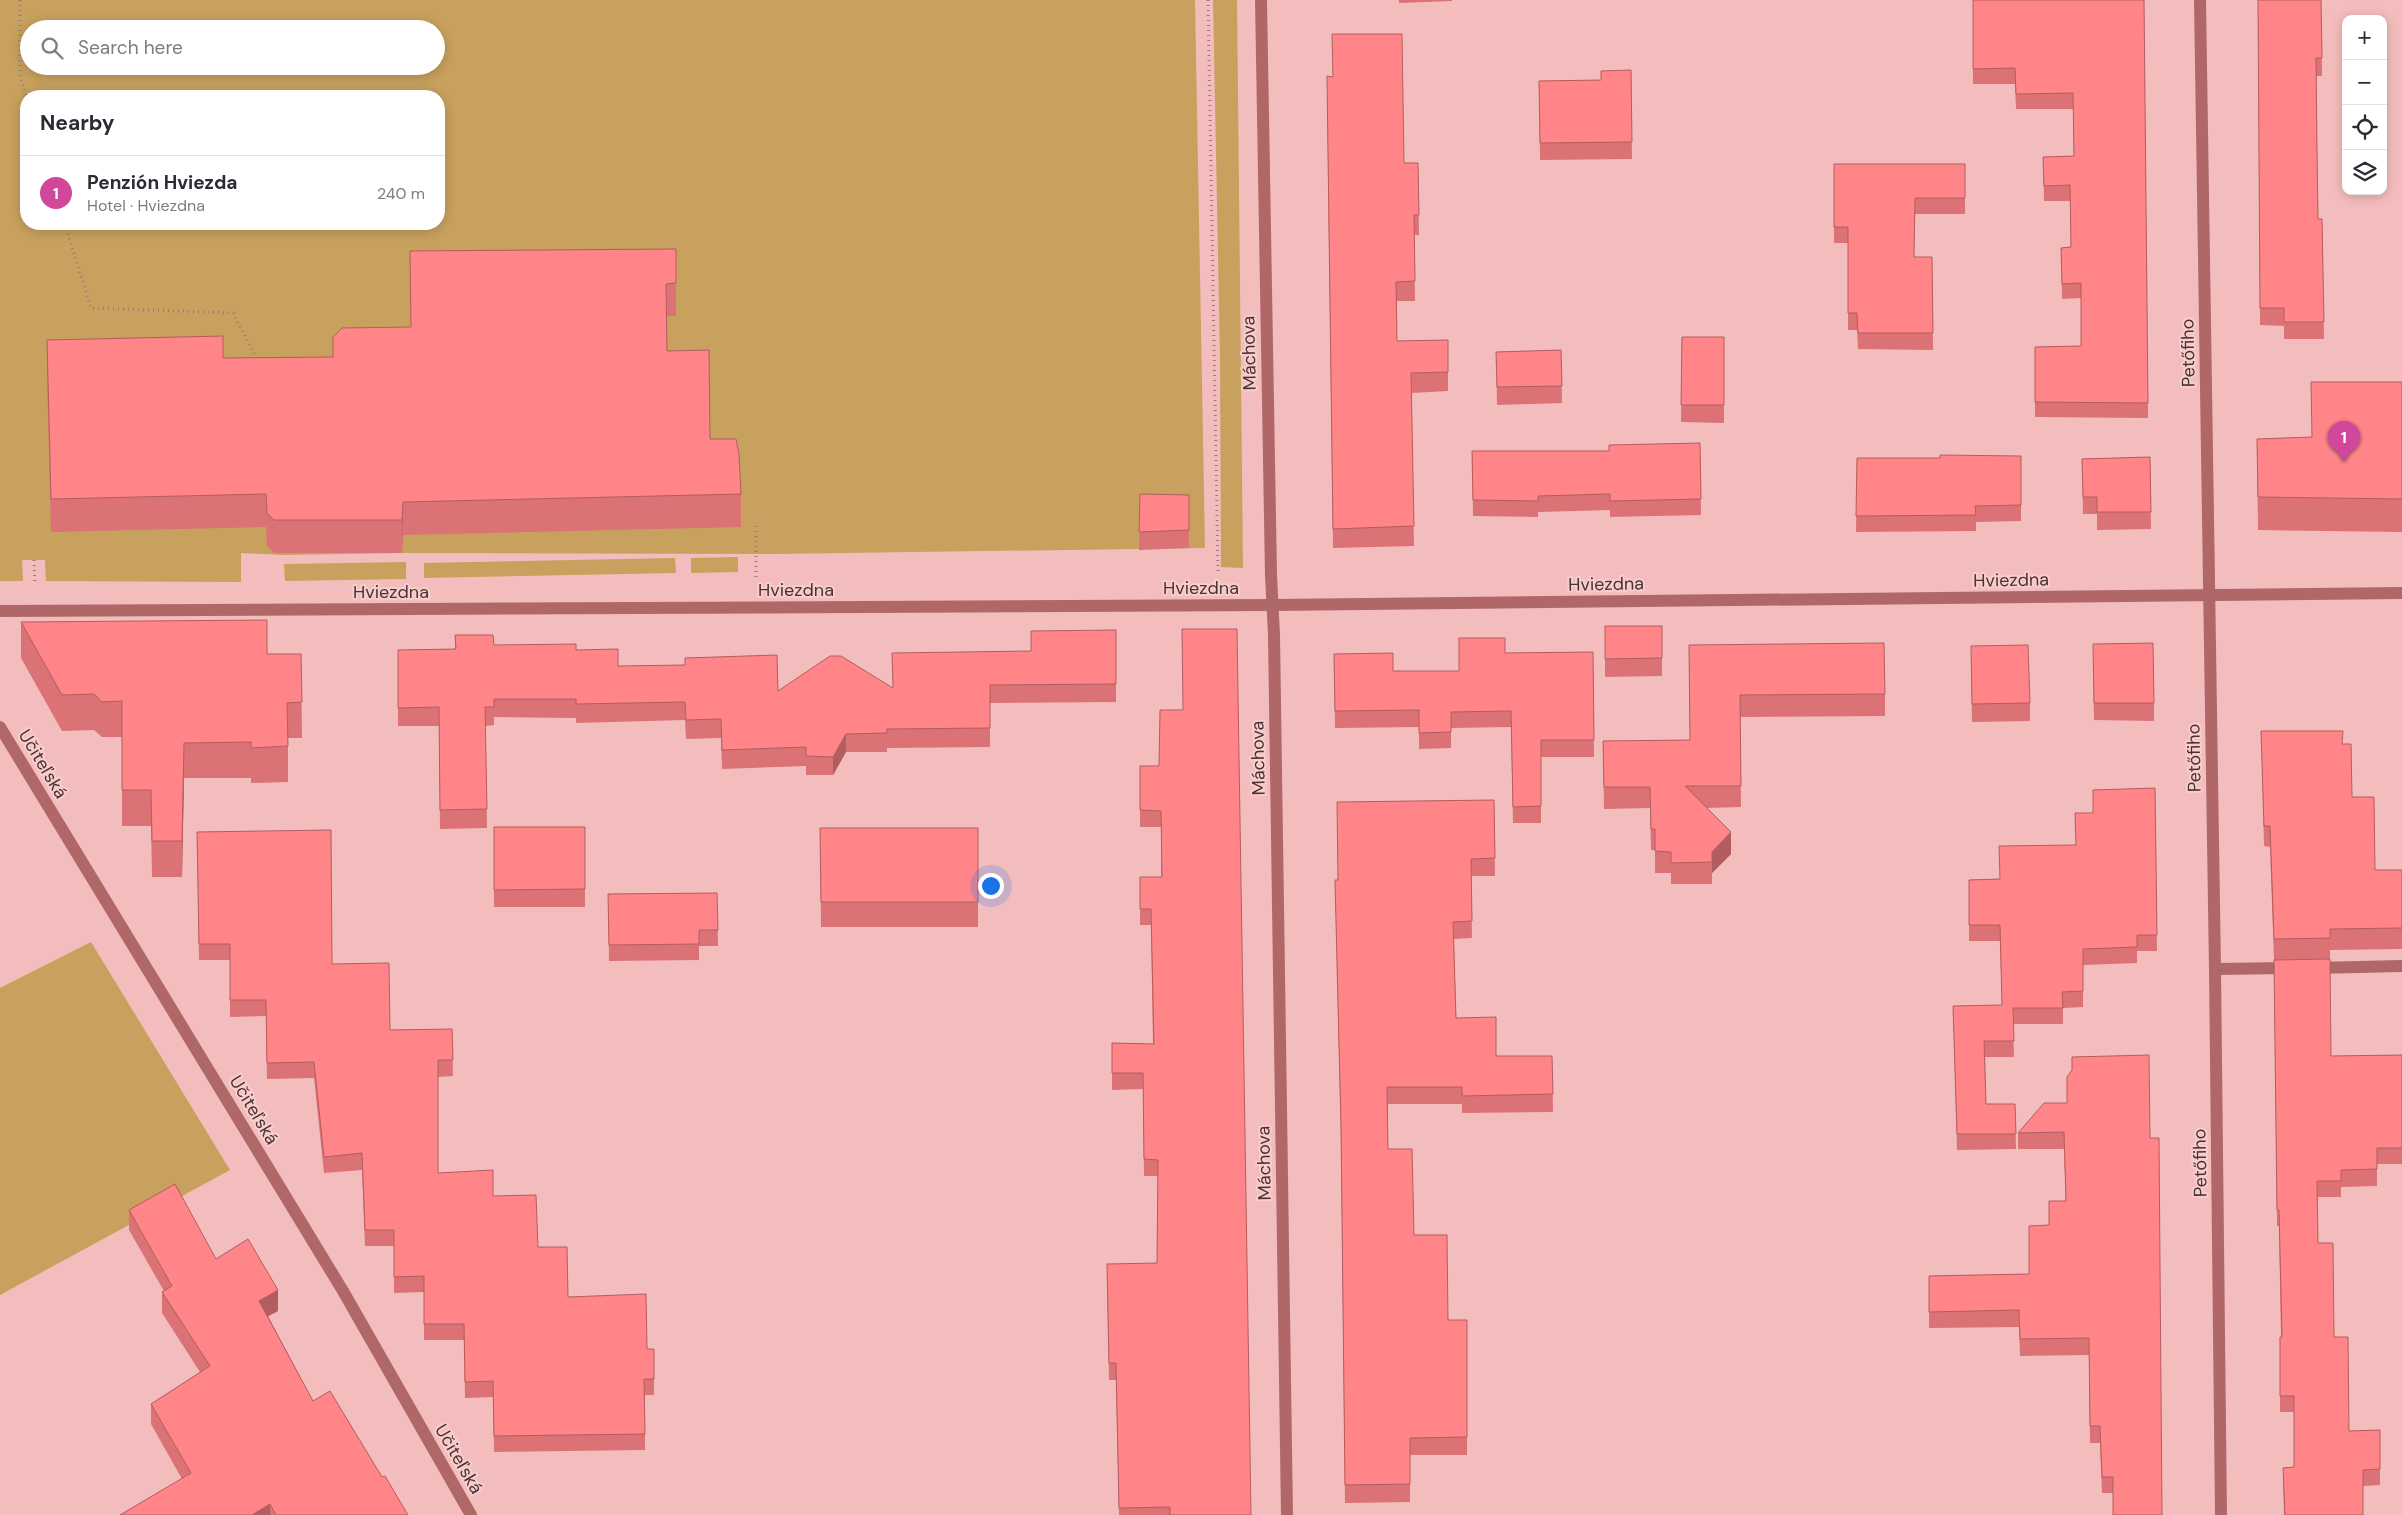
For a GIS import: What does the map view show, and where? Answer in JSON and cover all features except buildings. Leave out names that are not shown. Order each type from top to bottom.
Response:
[{"type":"street","name":"Máchova","points":[[1261,0],[1273,606],[1287,1515]]},
{"type":"street","name":"Petőfiho","points":[[2200,0],[2210,595],[2221,1515]]},
{"type":"street","name":"Hviezdna","points":[[0,611],[1273,606],[2402,593]]},
{"type":"street","name":"Učiteľská","points":[[0,727],[343,1291],[470,1515]]},
{"type":"street","points":[[2215,969],[2402,966]]},
{"type":"path","points":[[20,0],[20,74]]},
{"type":"path","points":[[1208,0],[1218,571]]},
{"type":"path","points":[[20,75],[24,90]]},
{"type":"path","points":[[68,230],[91,308],[233,313],[263,370]]},
{"type":"path","points":[[756,526],[756,577]]},
{"type":"path","points":[[34,560],[35,587]]},
{"type":"shaded area","points":[[0,0],[1195,0],[1205,548],[775,554],[402,553],[283,555],[241,553],[241,582],[46,581],[45,560],[22,560],[23,581],[0,581]]},
{"type":"shaded area","points":[[1213,0],[1237,0],[1243,568],[1221,567],[1220,358]]},
{"type":"shaded area","points":[[738,557],[738,572],[691,573],[691,558]]},
{"type":"shaded area","points":[[675,558],[676,573],[424,578],[424,563]]},
{"type":"shaded area","points":[[406,562],[406,579],[285,581],[284,564]]},
{"type":"shaded area","points":[[91,942],[230,1170],[0,1295],[0,988]]},
{"type":"place","name":"Penzión Hviezda","points":[[2344,462]]}]
